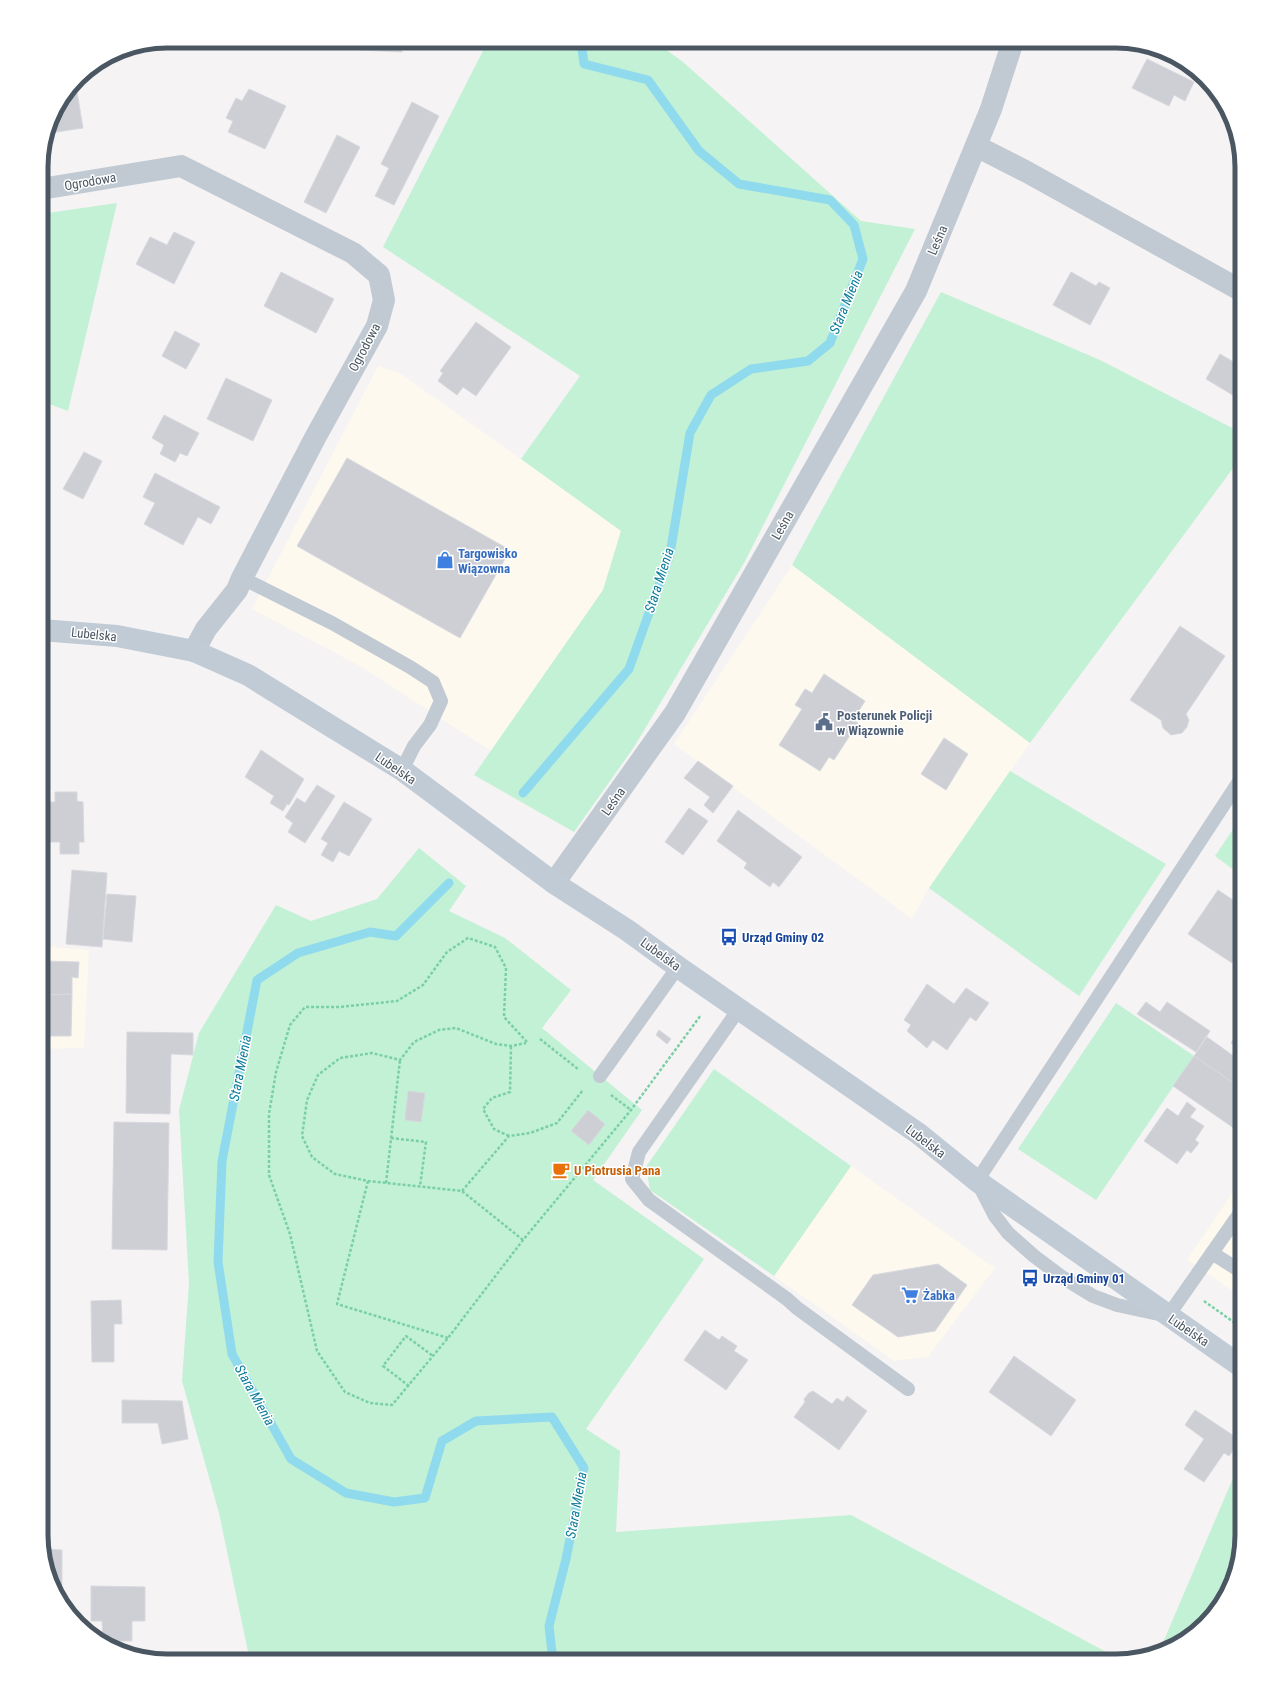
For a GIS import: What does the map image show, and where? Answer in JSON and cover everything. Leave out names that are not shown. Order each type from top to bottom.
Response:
[{"type":"main road","name":"Lubelska","points":[[48,631],[117,636],[194,651],[248,675],[402,770],[554,883],[627,930],[919,1134],[977,1181],[1235,1362]]},
{"type":"street","name":"Leśna","points":[[554,883],[679,706],[916,291],[991,109],[1011,48]]},
{"type":"street","points":[[976,146],[1034,176],[1235,287]]},
{"type":"street","name":"Ogrodowa","points":[[48,189],[181,166],[353,253],[379,276],[384,300],[378,326],[326,416],[237,590],[206,629],[194,651]]},
{"type":"lane","points":[[242,578],[332,623],[433,682],[441,701],[430,725],[414,746],[402,770]]},
{"type":"lane","points":[[1235,788],[977,1181],[995,1216],[1008,1233],[1034,1256],[1062,1277],[1093,1296],[1111,1303],[1134,1310],[1168,1316],[1235,1220]]},
{"type":"lane","points":[[600,1076],[678,967]]},
{"type":"lane","points":[[739,1009],[639,1152],[632,1179],[648,1200],[787,1299],[796,1308],[908,1389]]},
{"type":"lane","points":[[1212,1253],[1235,1268]]},
{"type":"path","points":[[386,1183],[400,1060],[414,1042],[439,1030],[456,1028],[496,1044],[511,1046],[527,1042],[504,1017],[506,968],[495,947],[468,938],[447,952],[423,985],[397,1001],[340,1007],[305,1007],[290,1026],[276,1072],[269,1114],[269,1176],[290,1234],[318,1351],[345,1392],[370,1403],[392,1405],[448,1338],[523,1240],[631,1110],[718,994]]},
{"type":"path","points":[[511,1046],[510,1092],[492,1098],[483,1109],[494,1129],[509,1136],[530,1133],[557,1123],[591,1079],[600,1076]]},
{"type":"path","points":[[400,1060],[372,1053],[340,1058],[318,1075],[307,1100],[302,1136],[312,1157],[335,1174],[368,1181],[462,1191],[523,1240]]},
{"type":"path","points":[[462,1191],[509,1136]]},
{"type":"path","points":[[391,1138],[426,1142],[420,1186]]},
{"type":"path","points":[[368,1181],[337,1304],[448,1338]]},
{"type":"path","points":[[1187,1290],[1235,1323]]},
{"type":"path","points":[[409,1386],[383,1366],[406,1336],[433,1356]]},
{"type":"shaded area","name":"Targowisko Wiązowna","points":[[378,366],[401,374],[621,530],[603,590],[491,751],[360,666],[252,609]]},
{"type":"shaded area","points":[[792,565],[1030,743],[929,888],[912,919],[674,744]]},
{"type":"shaded area","points":[[48,947],[89,950],[84,1048],[48,1049]]},
{"type":"shaded area","points":[[851,1166],[995,1268],[928,1357],[894,1361],[774,1276]]},
{"type":"shaded area","points":[[1235,1188],[1235,1292],[1187,1260]]},
{"type":"green space","points":[[484,48],[664,48],[683,62],[861,221],[915,229],[744,563],[634,747],[574,832],[474,775],[603,590],[621,531],[521,459],[580,376],[383,247]]},
{"type":"green space","points":[[117,203],[68,411],[48,404],[48,213]]},
{"type":"green space","points":[[941,292],[1100,360],[1235,429],[1235,465],[1030,743],[792,565]]},
{"type":"green space","points":[[1010,771],[1166,864],[1079,996],[929,888]]},
{"type":"green space","points":[[1235,826],[1235,871],[1215,856]]},
{"type":"green space","points":[[419,848],[466,886],[449,911],[505,938],[571,990],[542,1028],[642,1110],[593,1180],[704,1259],[586,1429],[620,1451],[616,1532],[851,1515],[1110,1654],[249,1654],[219,1513],[182,1381],[189,1283],[179,1110],[199,1033],[276,905],[311,921],[377,899]]},
{"type":"green space","points":[[1116,1003],[1194,1056],[1096,1200],[1018,1149]]},
{"type":"green space","points":[[714,1069],[851,1166],[774,1276],[650,1190],[646,1167]]},
{"type":"green space","points":[[1235,1473],[1234,1551],[1226,1581],[1206,1614],[1195,1625],[1162,1645]]},
{"type":"building","points":[[360,48],[402,48],[402,52],[360,50]]},
{"type":"building","points":[[1147,59],[1194,82],[1185,101],[1174,95],[1169,106],[1132,88]]},
{"type":"building","points":[[249,89],[286,106],[265,149],[228,132],[233,121],[226,118],[236,98],[242,101]]},
{"type":"building","points":[[74,92],[77,92],[83,128],[53,133],[60,114]]},
{"type":"building","points":[[412,102],[439,116],[394,205],[375,196],[389,168],[381,164]]},
{"type":"building","points":[[337,135],[360,147],[326,213],[304,202]]},
{"type":"building","points":[[174,232],[195,242],[174,284],[136,264],[150,237],[167,245]]},
{"type":"building","points":[[281,272],[334,299],[316,333],[264,306]]},
{"type":"building","points":[[1071,272],[1096,286],[1099,282],[1110,288],[1090,325],[1053,305]]},
{"type":"building","points":[[476,322],[511,347],[476,396],[463,387],[457,395],[438,381],[443,373],[440,371]]},
{"type":"building","points":[[175,331],[200,344],[186,369],[162,356]]},
{"type":"building","points":[[1220,354],[1235,363],[1235,396],[1206,379]]},
{"type":"building","points":[[226,378],[272,400],[253,441],[207,419]]},
{"type":"building","points":[[164,415],[199,433],[187,456],[180,453],[175,462],[160,454],[164,445],[152,438]]},
{"type":"building","points":[[84,452],[102,461],[83,499],[63,489]]},
{"type":"building","points":[[347,458],[510,550],[460,638],[297,546]]},
{"type":"building","points":[[155,473],[220,507],[211,524],[198,517],[183,545],[144,524],[155,503],[143,497]]},
{"type":"building","points":[[48,488],[49,514],[48,515]]},
{"type":"building","points":[[1180,626],[1225,656],[1186,714],[1189,720],[1187,727],[1182,733],[1171,735],[1163,728],[1161,720],[1130,700]]},
{"type":"building","name":"Posterunek Policji w Wiązownie","points":[[824,674],[865,701],[853,720],[858,723],[834,760],[829,757],[820,771],[779,745],[802,709],[795,705],[805,689],[812,693]]},
{"type":"building","points":[[944,738],[968,754],[946,790],[921,774]]},
{"type":"building","points":[[261,750],[304,779],[289,805],[287,804],[283,811],[270,803],[274,796],[245,777]]},
{"type":"building","points":[[698,761],[733,786],[713,813],[704,805],[710,797],[684,778]]},
{"type":"building","points":[[317,785],[335,796],[305,843],[288,832],[293,823],[285,817],[297,798],[305,803]]},
{"type":"building","points":[[55,792],[77,792],[77,801],[83,802],[84,842],[79,842],[79,854],[60,854],[60,842],[49,842],[49,802],[55,802]]},
{"type":"building","points":[[344,802],[372,819],[349,856],[339,851],[333,862],[321,855],[328,843],[321,839]]},
{"type":"building","points":[[689,808],[708,821],[683,855],[665,842]]},
{"type":"building","points":[[738,810],[802,857],[779,887],[773,882],[770,887],[744,868],[747,863],[717,841]]},
{"type":"building","points":[[72,870],[107,873],[102,947],[66,944]]},
{"type":"building","points":[[1218,890],[1235,901],[1235,958],[1232,963],[1188,934]]},
{"type":"building","points":[[107,894],[136,896],[132,942],[103,939]]},
{"type":"building","points":[[48,961],[79,962],[78,978],[72,977],[72,994],[48,995]]},
{"type":"building","points":[[927,984],[954,1004],[966,988],[989,1003],[976,1021],[970,1017],[947,1050],[933,1040],[927,1048],[907,1031],[911,1025],[904,1020]]},
{"type":"building","points":[[72,994],[71,1036],[48,1036],[48,995]]},
{"type":"building","points":[[1146,1002],[1160,1012],[1167,1002],[1210,1031],[1196,1052],[1137,1014]]},
{"type":"building","points":[[659,1030],[671,1039],[667,1044],[656,1035]]},
{"type":"building","points":[[127,1032],[193,1033],[193,1055],[171,1054],[170,1114],[126,1113]]},
{"type":"building","points":[[1207,1037],[1235,1057],[1235,1084],[1194,1056]]},
{"type":"building","points":[[1235,1037],[1235,1046],[1231,1043]]},
{"type":"building","points":[[1194,1056],[1235,1084],[1235,1129],[1173,1086]]},
{"type":"building","points":[[408,1091],[425,1093],[421,1122],[405,1120]]},
{"type":"building","points":[[1187,1102],[1196,1109],[1190,1117],[1204,1126],[1195,1140],[1199,1143],[1191,1153],[1187,1150],[1177,1164],[1144,1141],[1167,1108],[1178,1116]]},
{"type":"building","points":[[588,1110],[605,1124],[589,1145],[571,1131]]},
{"type":"building","points":[[114,1122],[169,1123],[167,1250],[112,1249]]},
{"type":"building","name":"Żabka","points":[[938,1264],[967,1285],[935,1331],[898,1337],[852,1305],[873,1275]]},
{"type":"building","points":[[121,1300],[122,1324],[114,1324],[114,1362],[92,1362],[91,1301]]},
{"type":"building","points":[[705,1330],[719,1340],[722,1336],[737,1346],[734,1351],[748,1360],[726,1390],[684,1360]]},
{"type":"building","points":[[1014,1356],[1076,1400],[1051,1436],[989,1392]]},
{"type":"building","points":[[813,1391],[832,1404],[837,1398],[843,1402],[847,1396],[867,1411],[839,1450],[794,1417],[805,1402],[804,1399]]},
{"type":"building","points":[[122,1400],[182,1401],[188,1439],[162,1444],[158,1423],[122,1423]]},
{"type":"building","points":[[1195,1410],[1235,1437],[1235,1447],[1229,1456],[1224,1453],[1204,1482],[1184,1469],[1204,1439],[1185,1425]]},
{"type":"building","points":[[49,1549],[62,1550],[62,1585],[59,1585],[57,1581]]},
{"type":"building","points":[[91,1586],[145,1587],[145,1621],[132,1621],[132,1641],[112,1641],[103,1635],[102,1621],[91,1621]]},
{"type":"waterway","name":"Stara Mienia","points":[[523,793],[629,669],[670,554],[690,433],[711,395],[751,369],[808,361],[830,343],[863,259],[854,225],[830,200],[739,184],[699,151],[648,80],[584,64],[582,48]]},
{"type":"waterway","name":"Stara Mienia","points":[[449,883],[396,936],[370,932],[298,953],[257,980],[222,1161],[218,1262],[232,1354],[291,1459],[346,1493],[394,1502],[425,1498],[442,1441],[476,1421],[552,1417],[584,1468],[566,1559],[549,1626],[552,1654]]},
{"type":"place","name":"Targowisko Wiązowna","points":[[445,560]]},
{"type":"place","name":"Posterunek Policji w Wiązownie","points":[[824,722]]},
{"type":"place","name":"Urząd Gminy 02","points":[[729,937]]},
{"type":"place","name":"U Piotrusia Pana","points":[[561,1170]]},
{"type":"place","name":"Urząd Gminy 01","points":[[1030,1278]]},
{"type":"place","name":"Żabka","points":[[910,1295]]}]
